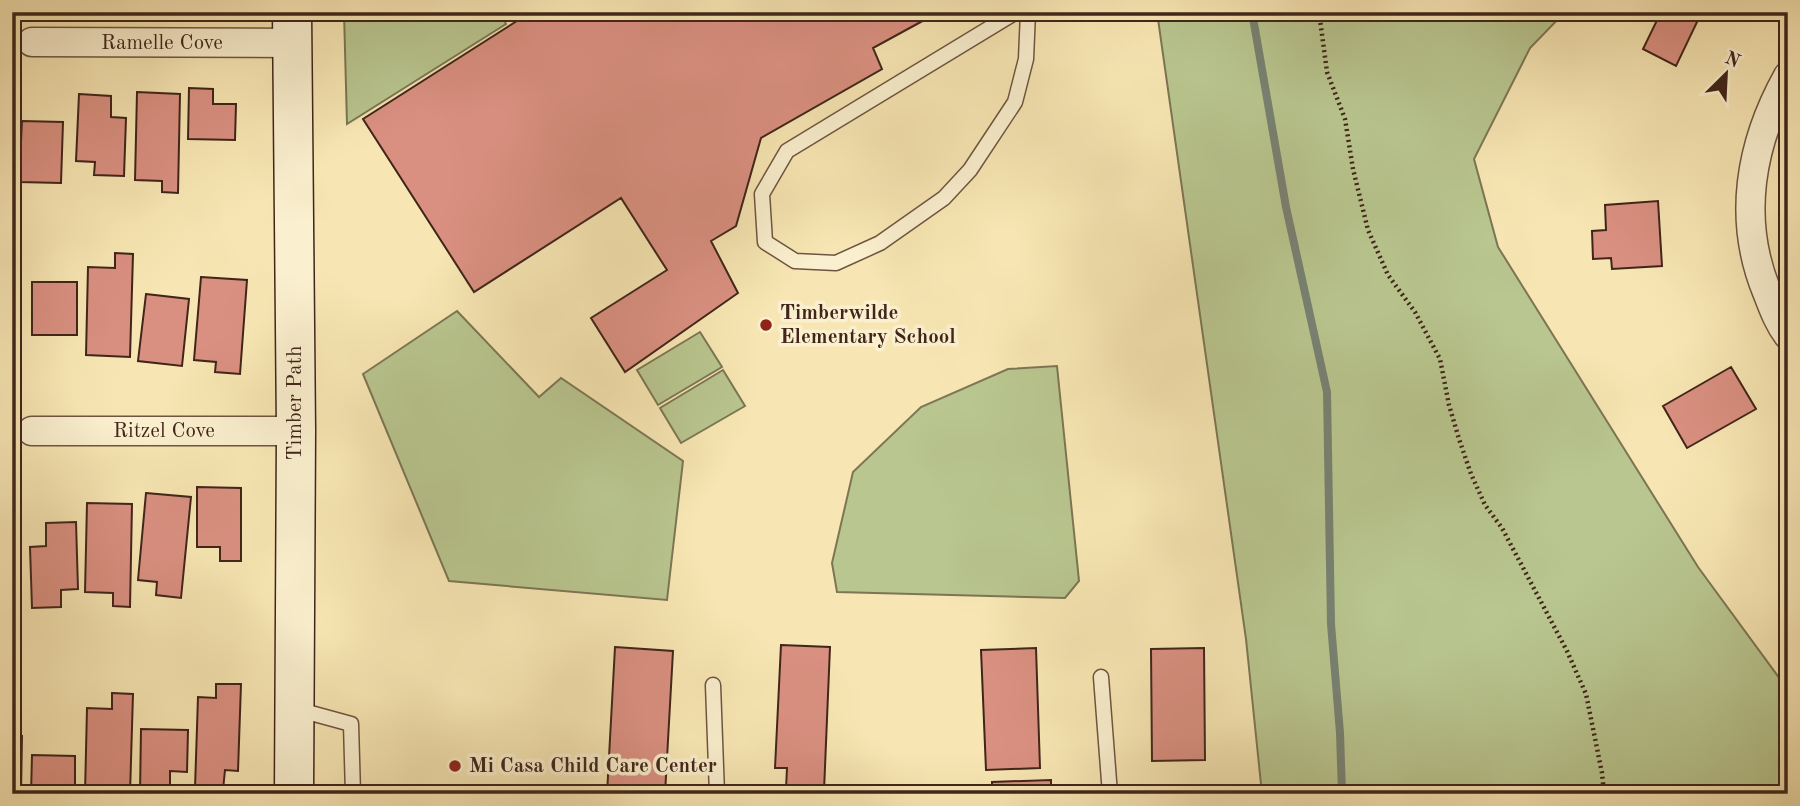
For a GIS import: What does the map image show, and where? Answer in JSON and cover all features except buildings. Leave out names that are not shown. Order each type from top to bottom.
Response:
[{"type":"street","name":"Ramelle Cove","points":[[32,42],[292,28]]},
{"type":"street","name":"Timber Path","points":[[292,28],[296,431],[294,794]]},
{"type":"street","points":[[1788,76],[1765,123],[1758,147],[1750,198],[1751,224],[1760,275],[1779,323],[1788,335]]},
{"type":"street","name":"Ritzel Cove","points":[[32,431],[296,431]]},
{"type":"lane","points":[[1016,12],[787,151],[762,194],[765,242],[795,261],[836,263],[880,243],[944,198],[970,170],[1015,102],[1026,59],[1028,12]]},
{"type":"lane","points":[[1101,677],[1110,794]]},
{"type":"lane","points":[[713,685],[717,794]]},
{"type":"lane","points":[[295,709],[351,724],[353,794]]},
{"type":"path","points":[[1319,12],[1327,72],[1345,119],[1353,169],[1368,230],[1388,275],[1415,312],[1440,359],[1459,439],[1485,505],[1502,528],[1567,651],[1586,694],[1604,794]]},
{"type":"green space","points":[[344,12],[499,12],[506,24],[347,124]]},
{"type":"green space","points":[[1157,12],[1565,12],[1530,48],[1474,159],[1498,247],[1698,567],[1788,690],[1788,794],[1262,794],[1246,639]]},
{"type":"green space","points":[[457,311],[539,397],[561,378],[683,461],[667,600],[449,581],[363,374]]},
{"type":"green space","points":[[700,332],[722,367],[658,405],[637,370]]},
{"type":"green space","points":[[1057,366],[1079,581],[1065,598],[837,592],[832,563],[853,472],[921,407],[1008,369]]},
{"type":"green space","points":[[723,370],[745,406],[681,443],[660,408]]},
{"type":"waterway","points":[[1252,12],[1286,207],[1327,392],[1331,624],[1342,794]]},
{"type":"place","name":"Timberwilde Elementary School","points":[[766,325]]},
{"type":"place","name":"Mi Casa Child Care Center","points":[[455,766]]}]
